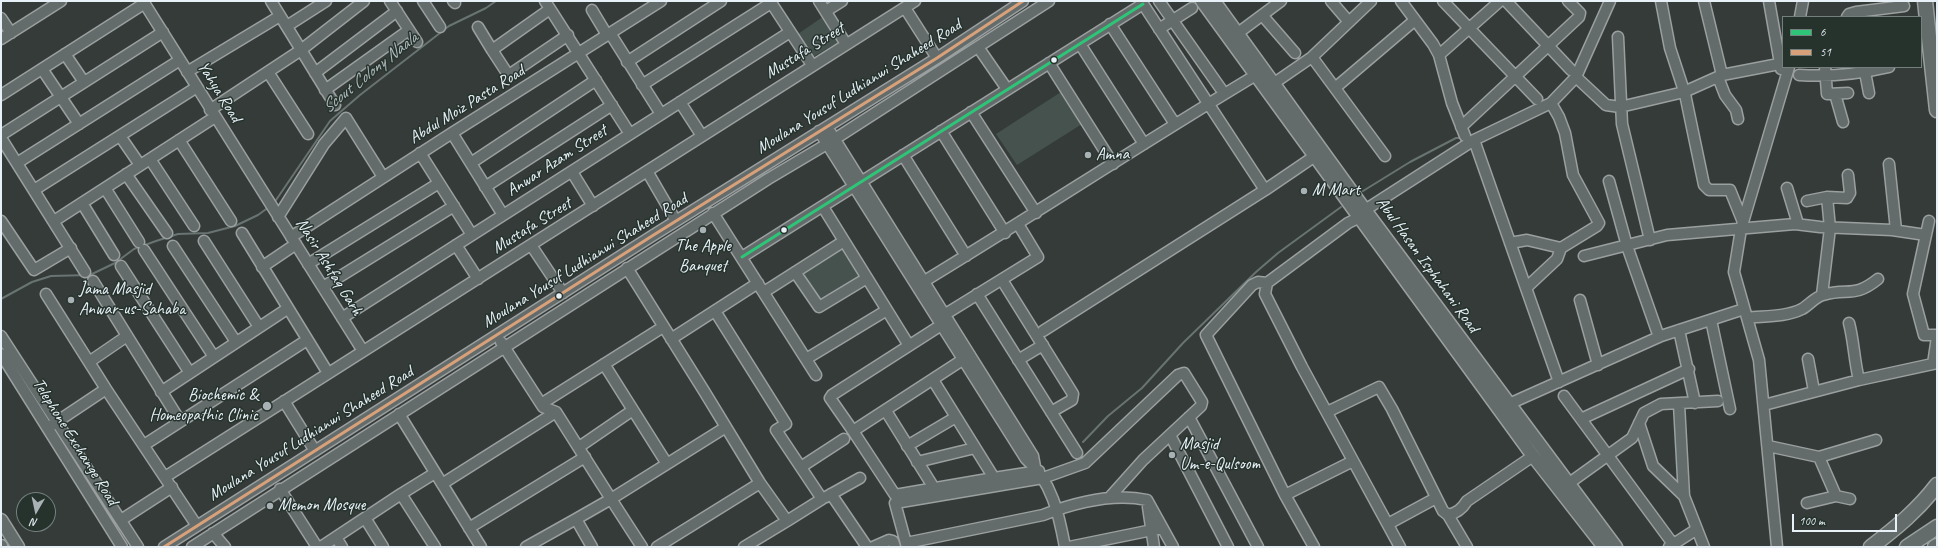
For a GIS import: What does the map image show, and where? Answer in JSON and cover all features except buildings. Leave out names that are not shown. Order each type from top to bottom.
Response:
[{"type":"highway","points":[[1925,1],[1937,110]]},
{"type":"highway","points":[[1871,547],[1901,524],[1924,501],[1937,485]]},
{"type":"highway","points":[[1907,547],[1937,528]]},
{"type":"main road","name":"Abul Hasan Isphahani Road","points":[[1202,1],[1256,75],[1270,86],[1505,408],[1568,484],[1616,547]]},
{"type":"main road","name":"Abul Hasan Isphahani Road","points":[[1214,1],[1238,33],[1315,156],[1363,213]]},
{"type":"main road","name":"Abul Hasan Isphahani Road","points":[[1505,408],[1533,456],[1604,547]]},
{"type":"main road","points":[[1,520],[18,547]]},
{"type":"street","points":[[1,39],[61,1]]},
{"type":"street","points":[[287,26],[326,1]]},
{"type":"street","points":[[54,221],[179,140],[268,72],[301,50],[364,1]]},
{"type":"street","points":[[390,1],[417,42]]},
{"type":"street","points":[[423,1],[440,27]]},
{"type":"street","name":"Abdul Moiz Pasta Road","points":[[262,267],[294,241],[383,177],[660,1]]},
{"type":"street","points":[[628,62],[721,1]]},
{"type":"street","points":[[819,1],[846,44]]},
{"type":"street","points":[[826,11],[842,1]]},
{"type":"street","name":"Mustafa Street","points":[[165,477],[916,1]]},
{"type":"street","name":"Moulana Yousuf Ludhianwi Shaheed Road","points":[[164,547],[676,221],[937,58],[1023,1]]},
{"type":"street","name":"Moulana Yousuf Ludhianwi Shaheed Road","points":[[192,547],[280,489],[505,348],[627,268],[768,179],[831,142],[1049,1]]},
{"type":"street","points":[[1159,1],[1221,89]]},
{"type":"street","points":[[1331,1],[1349,22]]},
{"type":"street","points":[[1270,86],[1312,57],[1371,1]]},
{"type":"street","points":[[1401,1],[1433,44],[1439,55],[1452,103],[1510,243],[1558,382]]},
{"type":"street","points":[[1443,1],[1536,99]]},
{"type":"street","points":[[1439,55],[1500,1]]},
{"type":"street","points":[[1506,1],[1606,105],[1620,107],[1684,92],[1720,76],[1782,66]]},
{"type":"street","points":[[1314,547],[1285,495],[1206,335],[1252,285],[1258,282],[1267,283],[1363,213],[1466,134],[1515,77],[1580,15],[1568,1]]},
{"type":"street","points":[[1466,134],[1550,103],[1574,73],[1610,1]]},
{"type":"street","points":[[1661,1],[1670,48],[1684,92],[1704,185],[1709,190],[1730,190],[1742,226]]},
{"type":"street","points":[[1704,1],[1725,95],[1736,110],[1738,119]]},
{"type":"street","points":[[1769,1],[1782,57]]},
{"type":"street","points":[[1800,16],[1803,1]]},
{"type":"street","points":[[1,95],[144,2]]},
{"type":"street","name":"Yahya Road","points":[[144,2],[268,200]]},
{"type":"street","points":[[273,2],[280,16],[335,105]]},
{"type":"street","points":[[642,85],[771,2],[812,66]]},
{"type":"street","points":[[742,257],[1080,44],[1142,2],[1265,190]]},
{"type":"street","points":[[1238,33],[1278,2]]},
{"type":"street","points":[[492,50],[547,5],[568,35],[630,134]]},
{"type":"street","points":[[1848,16],[1849,14],[1856,12],[1904,6]]},
{"type":"street","points":[[905,8],[937,58]]},
{"type":"street","points":[[1159,28],[1192,8]]},
{"type":"street","points":[[592,10],[628,62],[661,114]]},
{"type":"street","points":[[315,73],[397,11]]},
{"type":"street","points":[[1262,15],[1295,53]]},
{"type":"street","points":[[187,72],[280,16]]},
{"type":"street","points":[[1,18],[11,33]]},
{"type":"street","points":[[1335,88],[1415,20]]},
{"type":"street","points":[[1110,24],[1175,124]]},
{"type":"street","points":[[478,27],[507,73],[510,74],[568,35]]},
{"type":"street","points":[[325,90],[409,30]]},
{"type":"street","points":[[1,135],[163,32]]},
{"type":"street","name":"Аnwar Azam Street","points":[[342,318],[790,32]]},
{"type":"street","points":[[1618,37],[1620,107],[1622,124],[1650,240]]},
{"type":"street","points":[[1080,44],[1144,144]]},
{"type":"street","points":[[978,47],[1007,89]]},
{"type":"street","points":[[65,54],[84,82]]},
{"type":"street","points":[[1312,57],[1385,156]]},
{"type":"street","points":[[17,163],[180,60]]},
{"type":"street","points":[[1049,63],[1113,164]]},
{"type":"street","points":[[1777,547],[1759,360],[1734,272],[1742,226],[1786,82],[1784,68]]},
{"type":"street","points":[[1798,75],[1826,72],[1865,72],[1884,68]]},
{"type":"street","points":[[42,69],[79,124]]},
{"type":"street","points":[[268,72],[308,134]]},
{"type":"street","points":[[1826,72],[1825,92],[1827,94],[1848,93]]},
{"type":"street","points":[[1865,72],[1869,93]]},
{"type":"street","points":[[923,282],[1256,75]]},
{"type":"street","points":[[471,164],[596,80]]},
{"type":"street","points":[[34,190],[197,87]]},
{"type":"street","points":[[1835,94],[1844,122]]},
{"type":"street","points":[[680,102],[702,136]]},
{"type":"street","points":[[1526,288],[1557,258],[1561,248],[1597,226],[1599,223],[1573,175],[1565,133],[1559,117],[1550,103]]},
{"type":"street","points":[[485,187],[612,105]]},
{"type":"street","points":[[971,112],[1036,213]]},
{"type":"street","points":[[278,216],[324,144],[346,118],[383,177]]},
{"type":"street","points":[[823,129],[944,320]]},
{"type":"street","points":[[941,131],[1004,233]]},
{"type":"street","points":[[452,133],[503,215]]},
{"type":"street","points":[[120,136],[140,166]]},
{"type":"street","points":[[1,138],[85,272]]},
{"type":"street","points":[[179,140],[231,222]]},
{"type":"street","points":[[420,153],[472,234]]},
{"type":"street","points":[[903,155],[966,256]]},
{"type":"street","points":[[1043,331],[1265,190],[1315,156]]},
{"type":"street","points":[[150,159],[194,226]]},
{"type":"street","points":[[1889,164],[1896,230]]},
{"type":"street","points":[[647,171],[676,221]]},
{"type":"street","points":[[572,172],[593,206]]},
{"type":"street","points":[[126,174],[167,233]]},
{"type":"street","points":[[1807,201],[1827,197],[1847,198],[1849,196],[1848,174]]},
{"type":"street","points":[[1609,182],[1627,246],[1659,337]]},
{"type":"street","points":[[308,264],[439,183]]},
{"type":"street","points":[[858,185],[923,282],[1026,459],[1039,472],[1058,510],[1065,547]]},
{"type":"street","points":[[105,188],[214,357]]},
{"type":"street","points":[[1787,188],[1798,224]]},
{"type":"street","points":[[1822,295],[1830,228],[1827,197]]},
{"type":"street","name":"Nasir Ashfaq Garh","points":[[268,200],[363,351]]},
{"type":"street","points":[[82,203],[114,255]]},
{"type":"street","points":[[322,287],[454,206]]},
{"type":"street","points":[[823,207],[908,344]]},
{"type":"street","points":[[714,213],[816,375]]},
{"type":"street","points":[[1,221],[32,269],[36,270],[71,248]]},
{"type":"street","points":[[1764,405],[1814,391],[1935,363],[1937,336],[1924,335],[1913,294],[1929,221]]},
{"type":"street","points":[[1018,224],[1038,257],[977,294],[944,320],[831,396],[895,495],[1039,472]]},
{"type":"street","points":[[1584,256],[1667,235],[1742,226],[1798,224],[1830,228],[1896,230],[1926,235]]},
{"type":"street","points":[[242,234],[328,373]]},
{"type":"street","points":[[1510,243],[1527,240],[1561,248]]},
{"type":"street","points":[[204,241],[259,327]]},
{"type":"street","points":[[671,339],[715,311],[795,272],[844,241]]},
{"type":"street","points":[[456,245],[478,279]]},
{"type":"street","points":[[531,245],[563,293]]},
{"type":"street","points":[[173,246],[236,342]]},
{"type":"street","points":[[121,266],[190,373]]},
{"type":"street","points":[[627,268],[760,482],[787,521]]},
{"type":"street","points":[[795,272],[819,307],[867,278]]},
{"type":"street","points":[[1505,408],[1558,382],[1659,337],[1711,320],[1746,313],[1786,314],[1802,308],[1822,295],[1859,291],[1867,288],[1878,279]]},
{"type":"street","points":[[1002,280],[1073,394],[1072,400],[1051,412]]},
{"type":"street","points":[[93,281],[180,421]]},
{"type":"street","points":[[1267,283],[1265,294],[1400,547]]},
{"type":"street","points":[[46,294],[106,389],[197,526]]},
{"type":"street","points":[[977,294],[1077,453]]},
{"type":"street","points":[[1580,300],[1598,365]]},
{"type":"street","points":[[161,392],[287,309]]},
{"type":"street","points":[[806,359],[887,310]]},
{"type":"street","points":[[715,311],[786,424],[776,430],[822,499]]},
{"type":"street","points":[[1711,320],[1730,408]]},
{"type":"street","points":[[1849,322],[1859,380]]},
{"type":"street","points":[[540,404],[663,327]]},
{"type":"street","points":[[1680,330],[1695,404]]},
{"type":"street","points":[[1,336],[138,547]]},
{"type":"street","points":[[89,362],[127,336]]},
{"type":"street","points":[[497,336],[540,404],[543,407],[556,412],[642,547]]},
{"type":"street","points":[[144,445],[307,340]]},
{"type":"street","points":[[1018,360],[1043,345]]},
{"type":"street","name":"Telephone Exchange Road","points":[[1,354],[122,547]]},
{"type":"street","points":[[853,431],[966,358]]},
{"type":"street","points":[[1808,359],[1814,391]]},
{"type":"street","points":[[604,364],[667,464]]},
{"type":"street","points":[[1581,419],[1689,369]]},
{"type":"street","points":[[1109,498],[1143,460],[1202,404],[1184,373],[1181,373],[1085,463],[895,503],[906,545],[1043,515],[1109,498],[1138,498],[1147,500],[1173,547]]},
{"type":"street","points":[[934,380],[994,478]]},
{"type":"street","points":[[1327,412],[1379,387],[1392,409],[1443,511],[1448,515],[1467,547]]},
{"type":"street","points":[[46,428],[106,389]]},
{"type":"street","points":[[1564,396],[1671,546],[1697,529]]},
{"type":"street","points":[[284,401],[315,451]]},
{"type":"street","points":[[1568,484],[1632,438],[1644,413],[1661,404],[1695,404],[1718,401]]},
{"type":"street","points":[[1678,404],[1684,496],[1704,547]]},
{"type":"street","points":[[579,447],[633,410]]},
{"type":"street","points":[[886,411],[934,488]]},
{"type":"street","points":[[442,484],[556,412]]},
{"type":"street","points":[[399,414],[481,547]]},
{"type":"street","points":[[907,446],[956,417]]},
{"type":"street","points":[[1190,417],[1258,547]]},
{"type":"street","points":[[1639,423],[1653,466],[1684,496]]},
{"type":"street","points":[[526,547],[611,499],[726,427]]},
{"type":"street","points":[[1170,435],[1228,547]]},
{"type":"street","points":[[800,467],[844,439]]},
{"type":"street","points":[[1768,446],[1819,457],[1876,440]]},
{"type":"street","points":[[917,462],[975,448]]},
{"type":"street","points":[[1448,515],[1458,512],[1463,508],[1467,501],[1533,456]]},
{"type":"street","points":[[1819,457],[1836,496]]},
{"type":"street","points":[[469,528],[585,458]]},
{"type":"street","points":[[1285,495],[1353,461]]},
{"type":"street","points":[[320,547],[435,473]]},
{"type":"street","points":[[744,547],[822,499],[860,478]]},
{"type":"street","points":[[657,547],[760,482]]},
{"type":"street","points":[[121,520],[172,487]]},
{"type":"street","points":[[280,489],[317,547]]},
{"type":"street","points":[[401,494],[435,547]]},
{"type":"street","points":[[832,494],[867,547]]},
{"type":"street","points":[[1807,503],[1836,496],[1850,499]]},
{"type":"street","points":[[1388,524],[1436,498]]},
{"type":"street","points":[[1147,500],[1154,547]]},
{"type":"street","points":[[365,518],[383,547]]},
{"type":"street","points":[[576,519],[592,547]]},
{"type":"street","points":[[1069,547],[1162,528]]},
{"type":"street","points":[[213,533],[225,547]]},
{"type":"street","points":[[336,537],[342,547]]},
{"type":"street","points":[[873,547],[889,540],[893,541],[895,547]]},
{"type":"shaded area","points":[[824,16],[840,41],[813,57],[798,34]]},
{"type":"shaded area","points":[[1061,92],[1082,124],[1017,165],[996,134]]},
{"type":"shaded area","points":[[842,246],[862,275],[820,302],[800,273]]},
{"type":"waterway","name":"Scout Colony Naala","points":[[274,203],[330,121],[360,95],[449,26],[486,8],[496,1]]},
{"type":"waterway","points":[[1363,191],[1410,162],[1456,138],[1462,138]]},
{"type":"waterway","name":"Scout Colony Naala","points":[[1,299],[32,282],[51,276],[90,275],[115,263],[134,249],[178,234],[208,233],[235,226],[258,215],[269,207]]},
{"type":"waterway","points":[[1083,442],[1108,416],[1142,388],[1183,343],[1256,272],[1278,253],[1341,207]]},
{"type":"transit line","name":"51","points":[[164,547],[652,236],[937,58],[1023,1]]},
{"type":"transit line","name":"6","points":[[742,257],[1143,4]]},
{"type":"place","name":"Amna","points":[[1088,155]]},
{"type":"place","name":"M Mart","points":[[1304,191]]},
{"type":"place","name":"The Apple Banquet","points":[[703,230]]},
{"type":"place","name":"Jama Masjid Anwar-us-Sahaba","points":[[71,300]]},
{"type":"place","name":"Biochemic & Homeopathic Clinic","points":[[267,406]]},
{"type":"place","name":"Masjid Um-e-Qulsoom","points":[[1172,455]]},
{"type":"place","name":"Memon Mosque","points":[[270,506]]}]
